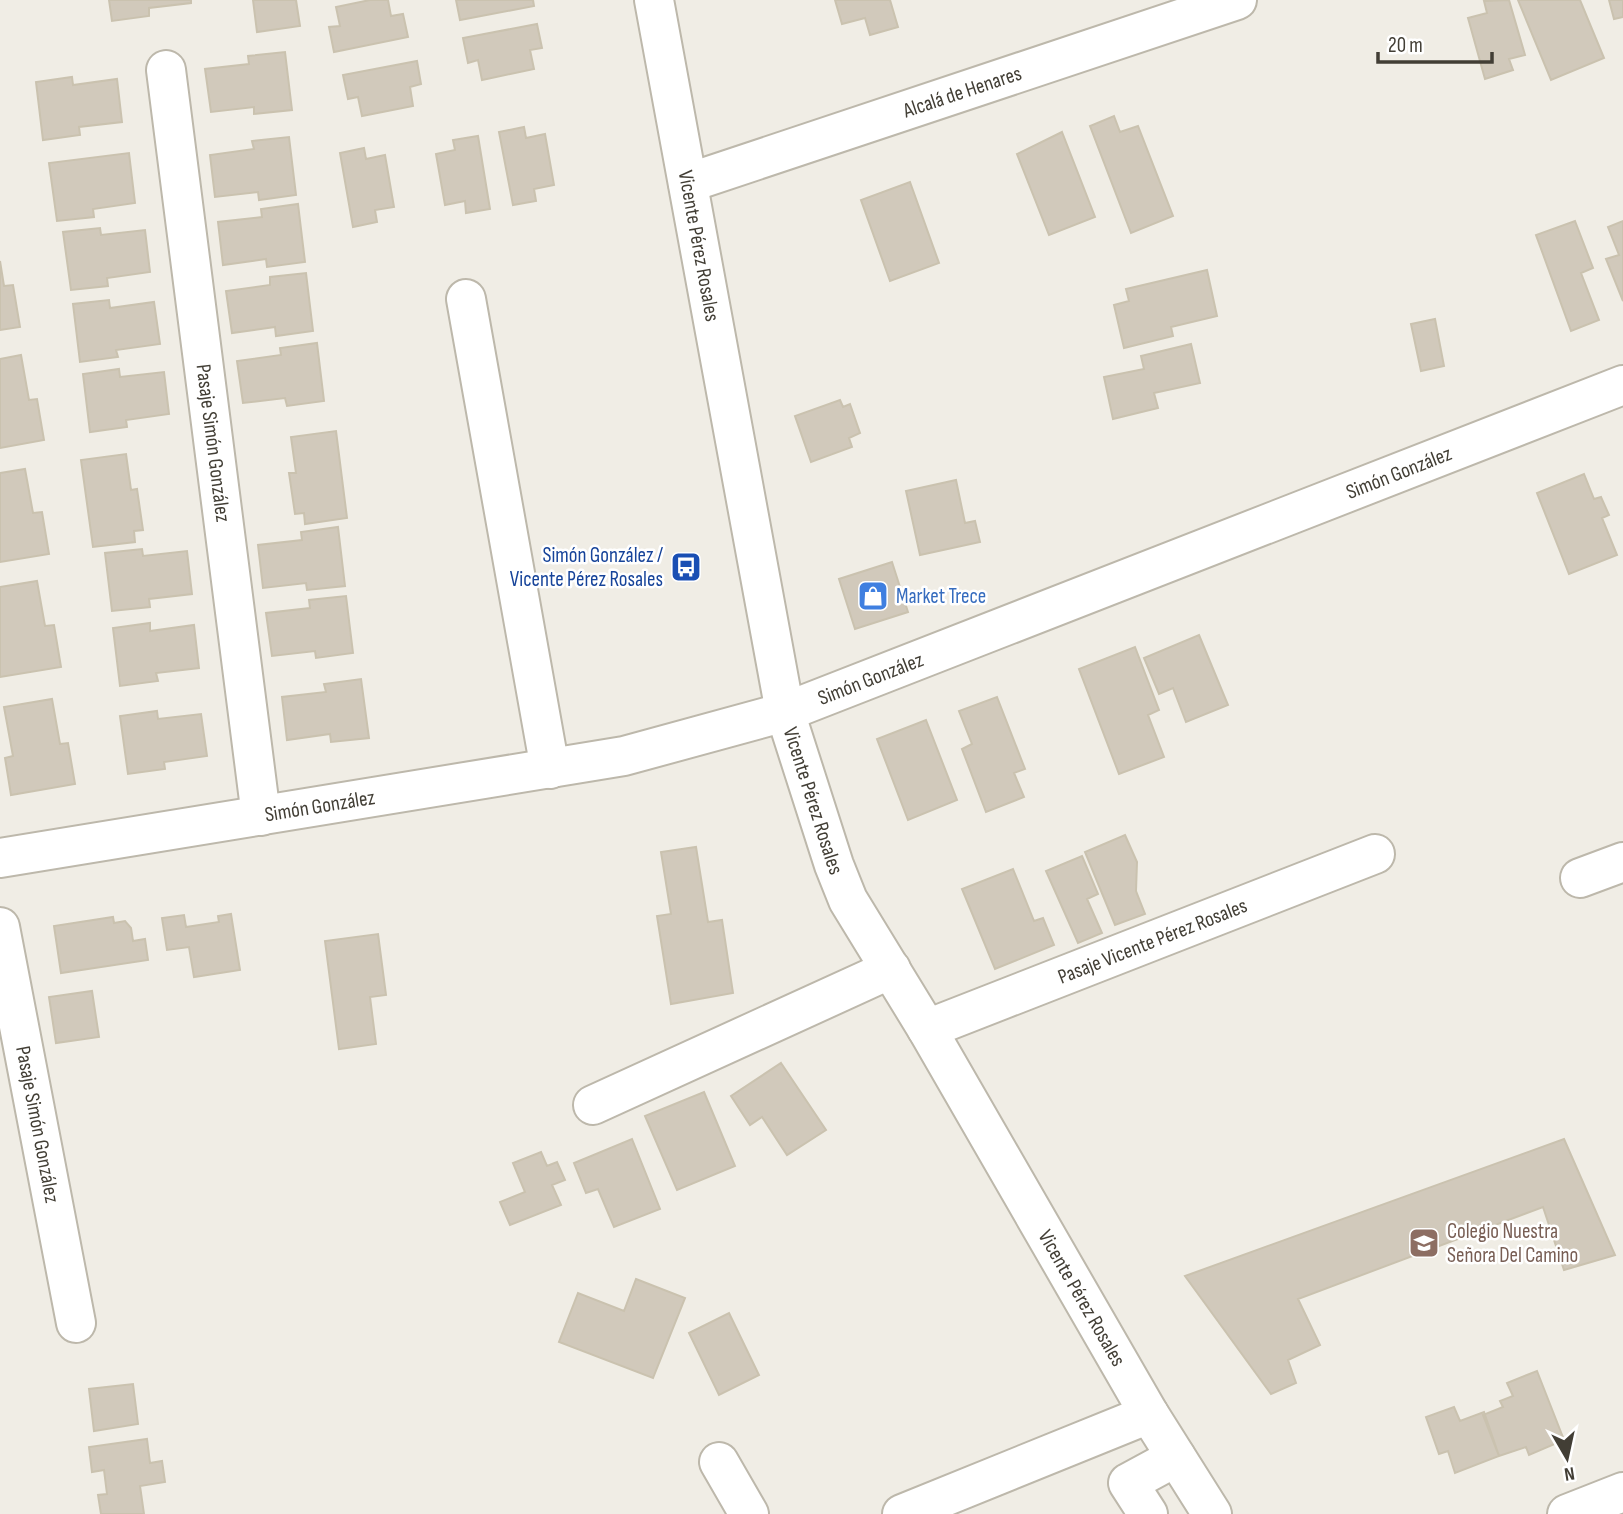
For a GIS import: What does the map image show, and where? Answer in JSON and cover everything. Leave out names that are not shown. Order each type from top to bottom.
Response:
[{"type":"street","name":"Vicente Pérez Rosales","points":[[654,0],[785,712],[848,900],[927,1029],[1149,1414],[1212,1514]]},
{"type":"street","name":"Alcalá de Henares","points":[[688,183],[1237,0]]},
{"type":"street","name":"Pasaje Simón González","points":[[166,70],[261,816]]},
{"type":"street","points":[[466,299],[550,769]]},
{"type":"street","name":"Simón González","points":[[0,858],[624,756],[785,712],[1623,385]]},
{"type":"street","name":"Pasaje Vicente Pérez Rosales","points":[[927,1029],[1376,854]]},
{"type":"street","points":[[1580,878],[1623,862]]},
{"type":"street","name":"Pasaje Simón González","points":[[0,927],[76,1323]]},
{"type":"street","points":[[593,1105],[891,969]]},
{"type":"street","points":[[902,1514],[1149,1414]]},
{"type":"street","points":[[1147,1514],[1128,1483],[1176,1457]]},
{"type":"street","points":[[719,1461],[749,1514]]},
{"type":"street","points":[[1567,1514],[1623,1492]]},
{"type":"building","points":[[109,0],[191,0],[191,3],[149,8],[149,16],[112,21]]},
{"type":"building","points":[[253,0],[296,0],[300,26],[257,32]]},
{"type":"building","points":[[370,0],[388,0],[391,16],[403,14],[408,37],[334,52],[329,27],[340,26],[336,7]]},
{"type":"building","points":[[456,0],[533,0],[534,6],[460,20]]},
{"type":"building","points":[[835,0],[890,0],[898,27],[870,35],[865,18],[842,24]]},
{"type":"building","points":[[1509,0],[1525,55],[1509,59],[1513,70],[1485,79],[1468,18],[1487,13],[1484,1]]},
{"type":"building","points":[[1518,0],[1580,0],[1604,58],[1551,80]]},
{"type":"building","points":[[1609,0],[1623,0],[1623,17],[1614,19]]},
{"type":"building","points":[[537,24],[542,48],[530,50],[534,69],[482,80],[478,60],[468,63],[463,38]]},
{"type":"building","points":[[285,52],[292,110],[254,114],[254,107],[211,112],[205,69],[249,64],[248,56]]},
{"type":"building","points":[[417,61],[421,84],[410,87],[413,106],[362,116],[358,97],[348,99],[343,75]]},
{"type":"building","points":[[72,77],[73,85],[117,79],[122,122],[79,127],[80,135],[43,140],[36,82]]},
{"type":"building","points":[[1114,116],[1120,132],[1138,126],[1173,216],[1131,233],[1090,126]]},
{"type":"building","points":[[524,127],[526,138],[545,134],[554,185],[534,189],[536,201],[513,205],[499,132]]},
{"type":"building","points":[[1062,132],[1095,217],[1049,235],[1017,154]]},
{"type":"building","points":[[478,136],[490,209],[466,213],[465,201],[445,205],[436,154],[455,150],[453,140]]},
{"type":"building","points":[[289,137],[296,195],[259,200],[258,192],[215,197],[210,155],[254,149],[252,141]]},
{"type":"building","points":[[364,148],[366,159],[385,155],[394,207],[375,210],[377,222],[353,227],[340,153]]},
{"type":"building","points":[[129,153],[135,203],[93,209],[94,217],[57,221],[49,163]]},
{"type":"building","points":[[910,182],[939,263],[890,281],[861,200]]},
{"type":"building","points":[[298,204],[305,262],[267,267],[266,259],[223,265],[218,222],[262,217],[261,209]]},
{"type":"building","points":[[1575,221],[1593,268],[1581,273],[1599,320],[1571,331],[1536,235]]},
{"type":"building","points":[[1623,221],[1623,301],[1606,259],[1619,255],[1608,227]]},
{"type":"building","points":[[100,228],[101,235],[145,230],[150,272],[107,278],[108,286],[71,290],[63,232]]},
{"type":"building","points":[[0,261],[4,286],[13,285],[20,327],[0,330]]},
{"type":"building","points":[[1207,270],[1217,316],[1171,327],[1173,336],[1124,348],[1114,305],[1129,301],[1126,289]]},
{"type":"building","points":[[306,273],[313,331],[276,336],[275,327],[232,333],[226,291],[270,285],[270,277]]},
{"type":"building","points":[[109,300],[110,308],[154,302],[160,344],[116,350],[118,357],[80,362],[73,304]]},
{"type":"building","points":[[1435,319],[1444,366],[1421,371],[1411,324]]},
{"type":"building","points":[[317,343],[324,401],[287,406],[285,398],[243,403],[237,361],[281,355],[280,348]]},
{"type":"building","points":[[1191,344],[1200,383],[1154,393],[1158,408],[1113,419],[1104,377],[1144,369],[1141,356]]},
{"type":"building","points":[[21,355],[29,400],[37,399],[44,440],[0,448],[0,359]]},
{"type":"building","points":[[119,369],[120,377],[164,372],[169,414],[126,420],[127,427],[90,432],[83,374]]},
{"type":"building","points":[[840,400],[843,407],[850,404],[860,433],[849,438],[852,447],[811,462],[795,416]]},
{"type":"building","points":[[336,431],[347,518],[305,524],[304,513],[295,514],[289,473],[296,473],[291,437]]},
{"type":"building","points":[[126,454],[131,490],[137,489],[143,530],[134,531],[135,542],[93,547],[81,460]]},
{"type":"building","points":[[25,469],[33,513],[42,512],[49,554],[0,562],[0,473]]},
{"type":"building","points":[[1584,474],[1594,499],[1601,497],[1609,515],[1602,518],[1617,555],[1569,574],[1537,493]]},
{"type":"building","points":[[956,480],[965,523],[975,521],[980,542],[920,555],[906,491]]},
{"type":"building","points":[[338,527],[345,586],[307,590],[306,583],[263,588],[258,545],[302,540],[301,532]]},
{"type":"building","points":[[142,549],[143,556],[187,551],[192,594],[149,599],[150,607],[112,611],[105,553]]},
{"type":"building","name":"Market Trece","points":[[892,562],[908,612],[855,629],[839,579]]},
{"type":"building","points":[[37,581],[45,626],[54,625],[61,667],[0,677],[0,587]]},
{"type":"building","points":[[346,596],[353,653],[316,658],[315,651],[272,656],[266,613],[310,608],[309,600]]},
{"type":"building","points":[[150,623],[150,631],[194,625],[199,668],[156,673],[158,681],[120,686],[113,628]]},
{"type":"building","points":[[1199,635],[1228,705],[1186,722],[1173,688],[1159,694],[1144,658]]},
{"type":"building","points":[[1135,647],[1159,710],[1148,715],[1164,757],[1119,774],[1079,669]]},
{"type":"building","points":[[361,679],[369,738],[331,742],[330,734],[287,740],[282,697],[326,692],[324,684]]},
{"type":"building","points":[[997,697],[1025,769],[1014,773],[1024,797],[986,812],[962,749],[972,744],[959,711]]},
{"type":"building","points":[[52,699],[60,744],[68,743],[75,784],[11,795],[5,758],[13,756],[4,707]]},
{"type":"building","points":[[157,711],[158,719],[201,714],[207,756],[164,762],[165,769],[128,774],[120,716]]},
{"type":"building","points":[[926,720],[957,800],[908,820],[877,739]]},
{"type":"building","points":[[1125,835],[1137,862],[1136,891],[1145,914],[1115,925],[1085,852]]},
{"type":"building","points":[[696,847],[708,922],[722,920],[733,993],[671,1004],[657,916],[671,914],[661,852]]},
{"type":"building","points":[[1082,856],[1098,894],[1087,899],[1102,933],[1078,943],[1046,871]]},
{"type":"building","points":[[1013,869],[1034,921],[1043,918],[1054,945],[995,969],[962,889]]},
{"type":"building","points":[[231,914],[240,970],[194,977],[189,947],[167,950],[162,918],[184,915],[186,927],[219,922],[218,916]]},
{"type":"building","points":[[113,917],[114,923],[125,921],[131,928],[133,941],[145,939],[148,960],[61,973],[54,926]]},
{"type":"building","points":[[378,934],[386,995],[370,997],[376,1044],[339,1049],[325,941]]},
{"type":"building","points":[[92,991],[99,1037],[56,1043],[49,997]]},
{"type":"building","points":[[781,1063],[826,1130],[787,1155],[762,1117],[750,1125],[731,1096]]},
{"type":"building","points":[[704,1092],[735,1166],[677,1190],[645,1116]]},
{"type":"building","points":[[632,1139],[660,1209],[614,1227],[598,1189],[586,1193],[574,1163]]},
{"type":"building","points":[[1564,1139],[1615,1255],[1564,1270],[1543,1207],[1298,1299],[1320,1345],[1288,1360],[1296,1383],[1271,1394],[1185,1276]]},
{"type":"building","points":[[541,1152],[547,1166],[557,1162],[565,1180],[552,1185],[561,1205],[510,1225],[500,1202],[525,1192],[513,1163]]},
{"type":"building","points":[[636,1279],[685,1298],[653,1378],[559,1342],[578,1293],[624,1311]]},
{"type":"building","points":[[729,1313],[759,1375],[719,1395],[689,1333]]},
{"type":"building","points":[[1537,1371],[1564,1440],[1529,1455],[1526,1447],[1499,1456],[1483,1415],[1503,1407],[1500,1401],[1513,1396],[1507,1383]]},
{"type":"building","points":[[133,1384],[138,1424],[94,1431],[89,1389]]},
{"type":"building","points":[[1454,1407],[1460,1421],[1484,1412],[1499,1456],[1455,1473],[1448,1451],[1439,1454],[1426,1417]]},
{"type":"building","points":[[147,1439],[150,1463],[162,1461],[165,1482],[140,1486],[144,1514],[101,1514],[98,1495],[107,1494],[104,1470],[92,1472],[89,1447]]},
{"type":"place","name":"Simón González / Vicente Pérez Rosales","points":[[686,567]]},
{"type":"place","name":"Market Trece","points":[[873,596]]},
{"type":"place","name":"Colegio Nuestra Señora Del Camino","points":[[1424,1243]]}]
